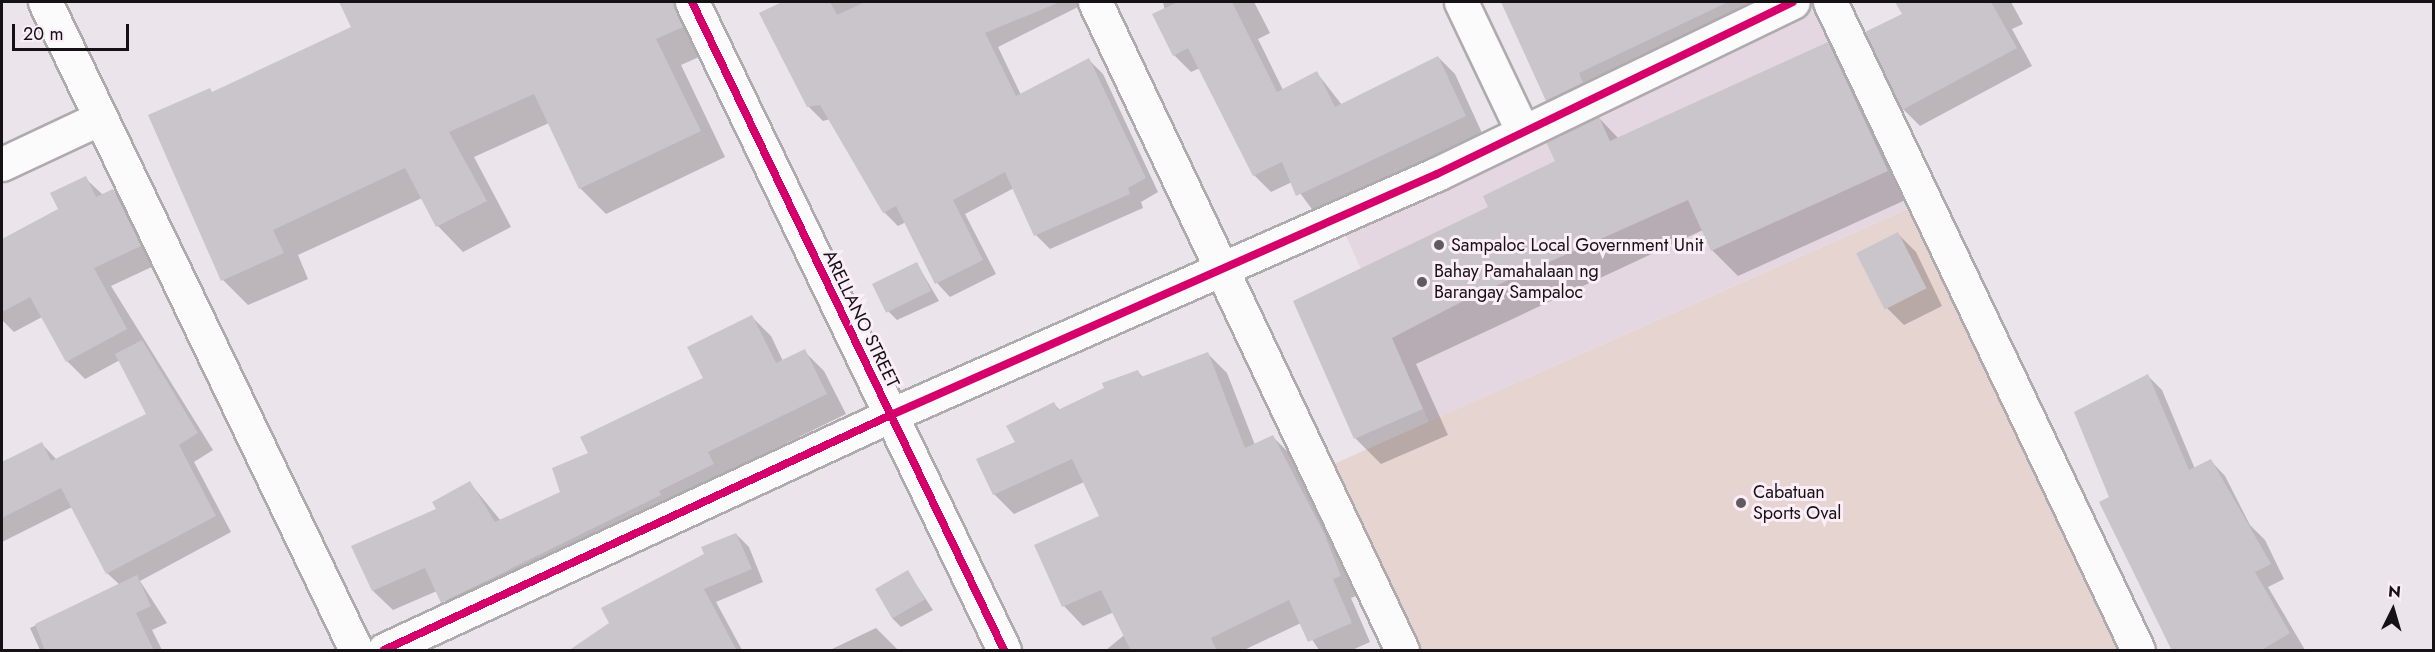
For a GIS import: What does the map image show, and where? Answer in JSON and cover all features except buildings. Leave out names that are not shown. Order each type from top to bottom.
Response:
[{"type":"street","points":[[45,2],[98,119],[356,651]]},
{"type":"street","name":"ARELLANO STREET","points":[[692,2],[1004,651]]},
{"type":"street","points":[[1095,2],[1402,651]]},
{"type":"street","points":[[1461,2],[1522,130]]},
{"type":"street","points":[[384,651],[891,415],[1221,266],[1437,174],[1522,130],[1793,2]]},
{"type":"street","points":[[1830,2],[2138,651]]},
{"type":"street","points":[[2,164],[98,119]]},
{"type":"shaded area","points":[[1821,2],[1912,207],[1429,422],[1338,217]]},
{"type":"shaded area","points":[[1912,207],[2119,650],[1416,650],[1327,467]]},
{"type":"cycle path","points":[[692,2],[1004,650]]},
{"type":"cycle path","points":[[384,650],[891,415],[1437,174],[1793,2]]},
{"type":"place","name":"Sampaloc Local Government Unit","points":[[1439,245]]},
{"type":"place","name":"Bahay Pamahalaan ng Barangay Sampaloc","points":[[1422,282]]},
{"type":"place","name":"Cabatuan Sports Oval","points":[[1741,503]]}]
